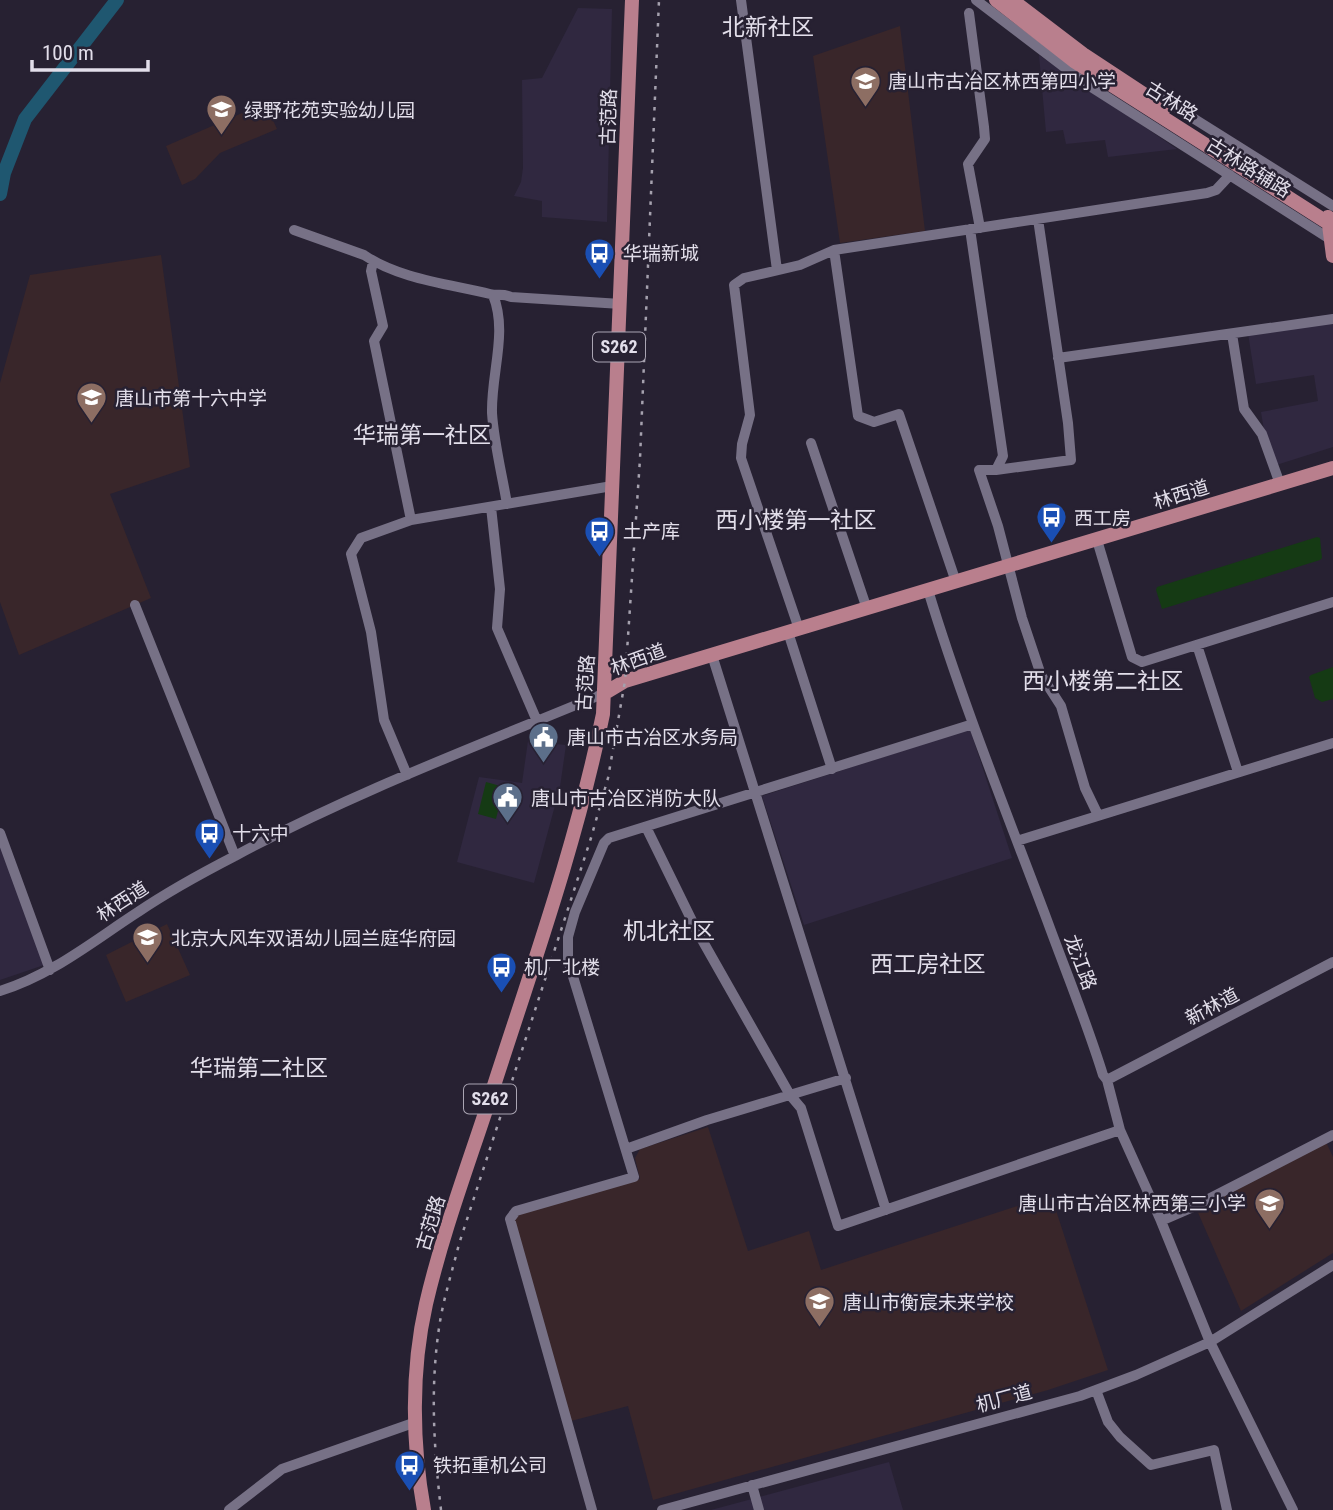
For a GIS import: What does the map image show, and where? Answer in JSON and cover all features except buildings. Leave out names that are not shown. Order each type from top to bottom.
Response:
[{"type":"main road","name":"古范路","points":[[424,1510],[418,1474],[416,1380],[425,1306],[572,842],[590,779],[603,715],[632,0]]},
{"type":"main road","name":"古林路","points":[[996,0],[1074,61],[1331,224]]},
{"type":"main road","name":"古林路","points":[[1012,0],[1083,54],[1331,224]]},
{"type":"main road","points":[[1331,224],[1333,256]]},
{"type":"main road","name":"林西道","points":[[605,693],[625,681],[712,654],[1333,468]]},
{"type":"street","points":[[741,0],[777,270]]},
{"type":"street","name":"古林路辅路","points":[[976,0],[1084,83],[1230,175],[1331,224]]},
{"type":"street","points":[[1023,0],[1103,61],[1331,224]]},
{"type":"street","points":[[969,12],[985,139],[968,164],[1003,456],[996,470]]},
{"type":"street","points":[[832,769],[794,630],[741,458],[750,415],[734,285],[744,278],[800,265],[834,250],[1207,193],[1216,190],[1230,175]]},
{"type":"street","points":[[1038,219],[1071,460],[979,470],[1041,675],[1061,706],[1085,788],[1098,815]]},
{"type":"street","points":[[294,230],[364,255],[373,262],[409,275],[478,289],[493,295],[503,293],[511,298],[621,304]]},
{"type":"street","points":[[834,250],[858,416],[874,422],[899,414],[956,582]]},
{"type":"street","points":[[373,262],[371,271],[383,326],[374,341],[411,520]]},
{"type":"street","points":[[493,295],[499,311],[492,415],[507,504]]},
{"type":"street","points":[[499,311],[507,306],[511,298]]},
{"type":"street","points":[[1058,358],[1333,319]]},
{"type":"street","points":[[1232,334],[1244,408],[1262,434],[1280,484]]},
{"type":"street","points":[[811,443],[867,609]]},
{"type":"street","points":[[407,775],[384,720],[371,632],[351,554],[361,538],[411,520],[612,486]]},
{"type":"street","points":[[491,507],[500,589],[497,628],[537,721]]},
{"type":"street","points":[[1097,540],[1132,657],[1142,662],[1333,602]]},
{"type":"street","name":"龙江路","points":[[928,590],[973,724],[1107,1080],[1120,1130],[1161,1221],[1210,1342],[1293,1510]]},
{"type":"street","points":[[135,605],[234,856]]},
{"type":"street","points":[[1197,645],[1238,772]]},
{"type":"street","points":[[712,654],[886,1210]]},
{"type":"street","name":"林西道","points":[[0,991],[50,970],[140,910],[234,856],[348,799],[605,693]]},
{"type":"street","points":[[592,1510],[510,1219],[516,1211],[634,1177],[583,1011],[567,949],[575,912],[604,843],[609,838],[973,724]]},
{"type":"street","points":[[1017,841],[1333,743]]},
{"type":"street","points":[[646,827],[697,930],[790,1095],[801,1108],[838,1226],[1120,1130]]},
{"type":"street","points":[[0,833],[50,970]]},
{"type":"street","name":"新林道","points":[[1107,1080],[1333,962]]},
{"type":"street","points":[[626,1149],[707,1120],[846,1078]]},
{"type":"street","points":[[1161,1221],[1333,1135]]},
{"type":"street","name":"机厂道","points":[[662,1510],[1096,1390],[1210,1342],[1333,1265]]},
{"type":"street","points":[[1096,1390],[1108,1422],[1120,1437],[1151,1465],[1214,1450],[1227,1510]]},
{"type":"street","points":[[229,1510],[282,1469],[416,1422]]},
{"type":"street","points":[[752,1485],[759,1510]]},
{"type":"shaded area","points":[[578,8],[612,9],[607,222],[542,217],[542,201],[514,196],[521,182],[523,168],[522,80],[542,78]]},
{"type":"shaded area","name":"唐山市古冶区林西第四小学","points":[[900,26],[925,231],[840,243],[813,56]]},
{"type":"shaded area","points":[[1039,55],[1177,149],[1108,157],[1105,140],[1066,144],[1063,130],[1046,132]]},
{"type":"shaded area","name":"绿野花苑实验幼儿园","points":[[265,103],[277,129],[220,153],[195,179],[182,185],[166,146]]},
{"type":"shaded area","name":"唐山市第十六中学","points":[[161,255],[190,467],[110,494],[151,598],[19,655],[0,602],[0,383],[30,275]]},
{"type":"shaded area","points":[[1333,314],[1333,447],[1270,467],[1261,412],[1318,401],[1314,375],[1256,384],[1247,327]]},
{"type":"shaded area","points":[[970,729],[1012,858],[804,925],[762,796]]},
{"type":"shaded area","name":"唐山市古冶区消防大队","points":[[528,741],[566,745],[560,787],[534,883],[457,862],[479,777],[522,783]]},
{"type":"shaded area","points":[[0,838],[44,965],[0,980]]},
{"type":"shaded area","name":"北京大风车双语幼儿园兰庭华府园","points":[[167,924],[190,975],[126,1002],[106,955]]},
{"type":"shaded area","name":"唐山市衡宸未来学校","points":[[708,1127],[748,1251],[809,1231],[821,1270],[1051,1195],[1108,1370],[1048,1390],[653,1500],[628,1406],[571,1421],[514,1219],[524,1210],[640,1179],[635,1158],[640,1149]]},
{"type":"shaded area","name":"唐山市古冶区林西第三小学","points":[[1326,1142],[1333,1157],[1333,1253],[1241,1311],[1196,1208]]},
{"type":"shaded area","points":[[889,1462],[903,1510],[711,1510]]},
{"type":"green space","points":[[1320,538],[1320,560],[1162,609],[1157,587]]},
{"type":"green space","points":[[1333,667],[1333,699],[1322,702],[1315,698],[1309,677]]},
{"type":"green space","points":[[486,782],[504,787],[496,819],[478,814]]},
{"type":"waterway","points":[[0,194],[4,173],[25,119],[117,0]]},
{"type":"railway","points":[[441,1510],[434,1396],[436,1351],[443,1307],[459,1244],[591,838],[608,778],[625,681],[640,459],[659,0]]},
{"type":"place","name":"唐山市古冶区林西第四小学","points":[[865,108]]},
{"type":"place","name":"绿野花苑实验幼儿园","points":[[221,137]]},
{"type":"place","name":"华瑞新城","points":[[600,280]]},
{"type":"place","name":"唐山市第十六中学","points":[[92,425]]},
{"type":"place","name":"西工房","points":[[1051,545]]},
{"type":"place","name":"土产库","points":[[600,558]]},
{"type":"place","name":"唐山市古冶区水务局","points":[[544,764]]},
{"type":"place","name":"唐山市古冶区消防大队","points":[[508,825]]},
{"type":"place","name":"十六中","points":[[209,860]]},
{"type":"place","name":"北京大风车双语幼儿园兰庭华府园","points":[[148,965]]},
{"type":"place","name":"机厂北楼","points":[[501,994]]},
{"type":"place","name":"唐山市古冶区林西第三小学","points":[[1269,1230]]},
{"type":"place","name":"唐山市衡宸未来学校","points":[[820,1329]]},
{"type":"place","name":"铁拓重机公司","points":[[410,1492]]},
{"type":"district","name":"北新社区","points":[[768,27]]},
{"type":"district","name":"华瑞第一社区","points":[[422,435]]},
{"type":"district","name":"西小楼第一社区","points":[[796,520]]},
{"type":"district","name":"西小楼第二社区","points":[[1103,681]]},
{"type":"district","name":"机北社区","points":[[669,931]]},
{"type":"district","name":"西工房社区","points":[[928,964]]},
{"type":"district","name":"华瑞第二社区","points":[[259,1068]]}]
